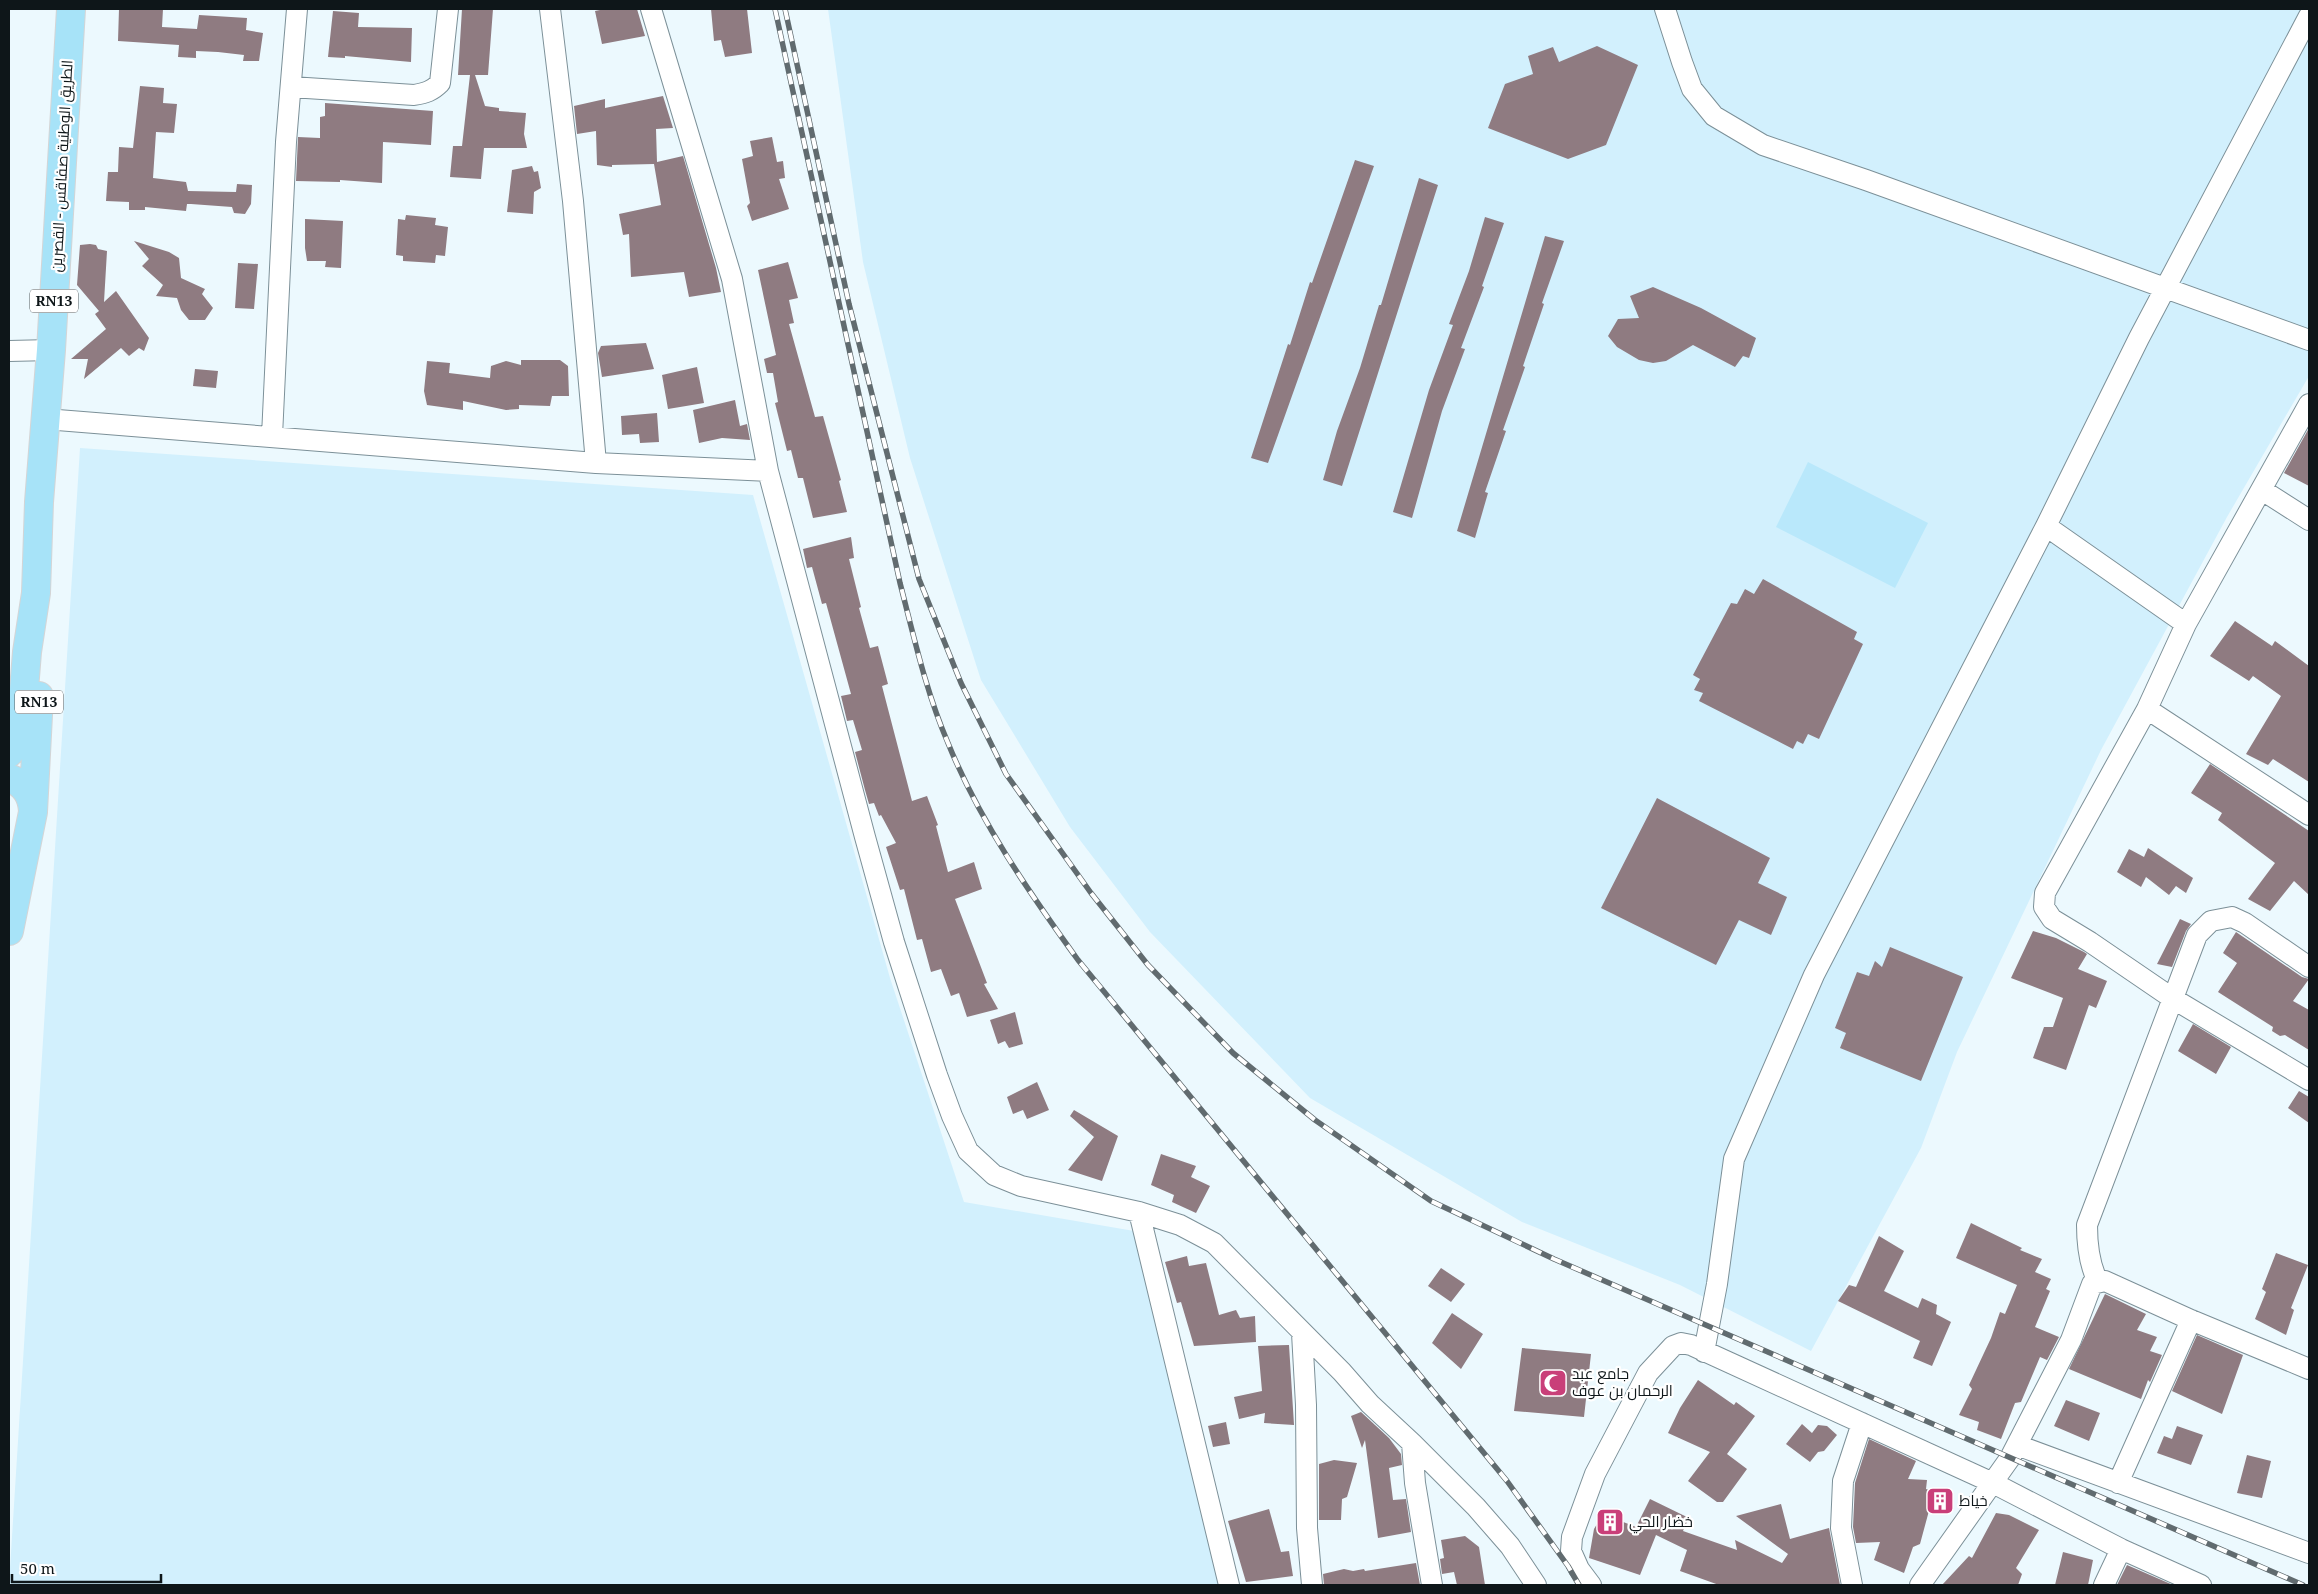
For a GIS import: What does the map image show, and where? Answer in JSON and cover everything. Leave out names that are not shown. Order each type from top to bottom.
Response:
[{"type":"main road","name":"الطريق الوطنية صفاقس - القصرين","points":[[9,753],[15,742],[22,715],[27,652],[36,593],[39,502],[51,350],[71,9]]},
{"type":"main road","name":"الطريق الوطنية صفاقس - القصرين","points":[[9,931],[33,812],[42,638],[36,593]]},
{"type":"main road","points":[[9,778],[28,791],[32,801],[33,812],[31,822],[26,831],[9,841]]},
{"type":"street","points":[[272,436],[296,9]]},
{"type":"street","points":[[291,87],[414,94],[434,90],[440,83],[448,9]]},
{"type":"street","points":[[550,9],[573,202],[596,463]]},
{"type":"street","points":[[651,9],[732,279],[768,471],[894,942],[952,1116],[968,1151],[994,1175],[1021,1186],[1139,1212],[1180,1225],[1214,1243],[1342,1372],[1370,1404],[1412,1442],[1482,1514],[1510,1546],[1536,1585]]},
{"type":"street","points":[[1666,9],[1692,89],[1714,116],[1763,145],[1866,180],[2166,290],[2309,340]]},
{"type":"street","points":[[1704,1352],[1717,1284],[1734,1160],[1814,975],[2046,526],[2139,338],[2309,16]]},
{"type":"street","points":[[9,351],[51,350]]},
{"type":"street","points":[[2309,404],[2186,624],[2147,709],[2045,893],[2044,907],[2052,919],[2090,942],[2172,998],[2309,1080]]},
{"type":"street","points":[[45,419],[596,463],[768,471]]},
{"type":"street","points":[[2262,490],[2309,520]]},
{"type":"street","points":[[2046,526],[2186,624]]},
{"type":"street","points":[[2147,709],[2309,815]]},
{"type":"street","points":[[2098,1282],[2092,1271],[2087,1244],[2087,1225],[2197,934],[2211,920],[2232,917],[2309,967]]},
{"type":"street","points":[[1139,1212],[1229,1585]]},
{"type":"street","points":[[1920,1585],[2017,1445],[2071,1340],[2088,1290],[2092,1284],[2106,1282],[2309,1369]]},
{"type":"street","points":[[2118,1483],[2191,1320]]},
{"type":"street","points":[[1302,1333],[1306,1405],[1306,1528],[1312,1585]]},
{"type":"street","points":[[1590,1585],[1578,1569],[1570,1551],[1572,1537],[1595,1474],[1648,1373],[1674,1346],[1681,1343],[1691,1345],[1992,1483],[2122,1549],[2200,1585]]},
{"type":"street","points":[[1852,1585],[1841,1528],[1843,1481],[1862,1423]]},
{"type":"street","points":[[1412,1442],[1415,1483],[1432,1585]]},
{"type":"street","points":[[2017,1445],[2309,1553]]},
{"type":"street","points":[[2104,1585],[2122,1549]]},
{"type":"shaded area","points":[[828,9],[2309,9],[2309,376],[2227,517],[2101,750],[1957,1052],[1921,1148],[1811,1351],[1680,1285],[1522,1222],[1310,1098],[1150,932],[1070,827],[981,680],[910,458],[863,262]]},
{"type":"shaded area","points":[[80,448],[753,495],[890,978],[964,1202],[1140,1232],[1222,1585],[9,1585]]},
{"type":"shaded area","points":[[1808,462],[1928,523],[1895,588],[1776,527]]},
{"type":"building","points":[[119,9],[163,9],[162,27],[197,29],[199,15],[247,18],[246,30],[263,33],[259,61],[243,61],[244,55],[218,52],[196,51],[196,58],[178,57],[179,45],[118,41]]},
{"type":"building","points":[[462,9],[493,9],[488,75],[475,75],[485,106],[499,108],[499,111],[526,113],[524,134],[527,148],[484,148],[481,179],[450,177],[453,146],[462,146],[470,75],[458,75]]},
{"type":"building","points":[[605,9],[637,9],[645,36],[602,44],[595,11]]},
{"type":"building","points":[[711,9],[747,9],[752,53],[725,57],[721,40],[714,41]]},
{"type":"building","points":[[333,11],[359,13],[358,27],[412,28],[411,62],[345,56],[345,58],[328,57]]},
{"type":"building","points":[[1597,46],[1638,65],[1606,145],[1568,159],[1488,128],[1505,84],[1533,74],[1528,56],[1553,47],[1559,62]]},
{"type":"building","points":[[140,86],[164,88],[163,103],[177,104],[174,133],[156,132],[153,178],[186,182],[188,191],[236,192],[237,184],[252,185],[251,204],[245,214],[234,213],[232,207],[191,204],[187,204],[186,211],[145,207],[145,210],[129,210],[129,202],[106,201],[108,172],[118,172],[119,147],[133,148]]},
{"type":"building","points":[[663,96],[673,128],[656,129],[657,162],[683,156],[716,268],[721,292],[689,297],[684,272],[631,277],[629,234],[623,235],[619,214],[661,205],[654,164],[612,165],[612,167],[597,165],[596,131],[577,134],[574,106],[605,99],[605,108]]},
{"type":"building","points":[[325,103],[433,111],[431,145],[383,142],[382,183],[340,180],[340,182],[296,181],[298,137],[320,138],[320,117],[325,116]]},
{"type":"building","points":[[772,137],[777,162],[783,161],[785,178],[779,179],[789,209],[752,221],[747,206],[750,203],[742,159],[753,156],[750,141]]},
{"type":"building","points":[[1355,160],[1374,166],[1268,463],[1251,458],[1288,344],[1290,345],[1310,282],[1312,283]]},
{"type":"building","points":[[532,166],[534,172],[538,171],[541,188],[534,192],[533,214],[507,212],[512,170]]},
{"type":"building","points":[[1419,178],[1438,185],[1342,486],[1323,480],[1337,431],[1360,368],[1379,305],[1381,305]]},
{"type":"building","points":[[406,215],[436,218],[435,225],[448,227],[445,256],[436,255],[435,263],[403,261],[403,256],[396,255],[398,219],[405,220]]},
{"type":"building","points":[[1485,217],[1504,223],[1482,286],[1484,287],[1461,348],[1465,349],[1442,411],[1412,518],[1393,512],[1429,390],[1453,325],[1449,324],[1469,271]]},
{"type":"building","points":[[305,219],[343,221],[341,268],[325,267],[326,261],[307,261]]},
{"type":"building","points":[[1545,236],[1564,241],[1542,303],[1544,304],[1523,366],[1525,367],[1503,430],[1506,431],[1485,492],[1488,493],[1475,538],[1457,531]]},
{"type":"building","points":[[134,241],[169,252],[179,258],[181,278],[205,289],[202,294],[213,308],[205,320],[189,320],[181,310],[177,298],[156,296],[163,285],[142,266],[149,259]]},
{"type":"building","points":[[80,245],[96,245],[98,249],[107,251],[104,302],[116,291],[149,338],[144,351],[139,348],[129,356],[121,348],[84,379],[88,359],[71,359],[106,329],[95,314],[99,311],[77,285]]},
{"type":"building","points":[[788,262],[798,298],[789,300],[794,323],[789,324],[815,417],[823,416],[841,480],[839,481],[847,512],[813,518],[803,478],[798,478],[791,450],[787,451],[775,403],[778,402],[773,373],[767,373],[764,359],[776,355],[758,270]]},
{"type":"building","points":[[238,263],[258,264],[254,309],[235,308]]},
{"type":"building","points":[[1653,287],[1701,308],[1756,338],[1749,358],[1743,356],[1735,367],[1693,345],[1666,361],[1653,363],[1639,360],[1617,347],[1608,336],[1618,319],[1639,318],[1630,296]]},
{"type":"building","points":[[646,343],[654,369],[602,377],[598,353],[601,346]]},
{"type":"building","points":[[521,360],[560,360],[568,366],[569,396],[552,396],[550,406],[519,405],[519,409],[506,410],[463,401],[463,410],[427,405],[424,391],[427,361],[450,363],[449,373],[490,378],[491,366],[506,361],[521,365]]},
{"type":"building","points":[[697,367],[704,403],[668,409],[662,375]]},
{"type":"building","points":[[195,369],[218,371],[216,388],[193,386]]},
{"type":"building","points":[[735,400],[740,426],[747,424],[750,440],[722,438],[699,443],[693,410]]},
{"type":"building","points":[[657,413],[659,442],[640,443],[639,434],[622,435],[621,416]]},
{"type":"building","points":[[2309,428],[2309,486],[2284,473]]},
{"type":"building","points":[[851,537],[854,558],[849,559],[861,607],[859,608],[870,648],[878,646],[888,684],[882,686],[912,801],[927,796],[938,825],[936,826],[948,872],[974,862],[982,889],[955,899],[987,983],[984,984],[998,1009],[967,1017],[959,993],[951,996],[941,969],[931,972],[922,939],[917,940],[904,889],[900,890],[886,847],[896,843],[881,815],[879,816],[874,803],[869,804],[855,752],[862,750],[853,720],[847,721],[841,696],[851,694],[826,603],[822,604],[812,567],[807,568],[803,549]]},
{"type":"building","points":[[1763,579],[1857,632],[1854,639],[1863,644],[1819,739],[1808,734],[1803,744],[1797,741],[1793,749],[1699,701],[1703,693],[1694,690],[1700,679],[1693,675],[1731,603],[1737,604],[1745,589],[1754,594]]},
{"type":"building","points":[[2235,621],[2272,646],[2275,641],[2309,666],[2309,782],[2273,759],[2268,765],[2246,754],[2281,696],[2253,676],[2249,681],[2210,656]]},
{"type":"building","points":[[2210,764],[2309,831],[2309,895],[2294,881],[2270,911],[2248,899],[2275,863],[2218,820],[2222,813],[2191,793]]},
{"type":"building","points":[[1657,798],[1770,858],[1758,883],[1787,897],[1771,935],[1739,920],[1716,965],[1601,908]]},
{"type":"building","points":[[2148,848],[2193,878],[2186,893],[2176,886],[2169,895],[2146,877],[2141,887],[2117,872],[2129,849],[2144,857]]},
{"type":"building","points":[[2180,919],[2191,924],[2186,931],[2172,967],[2157,964]]},
{"type":"building","points":[[2033,931],[2056,938],[2087,954],[2078,969],[2107,981],[2096,1008],[2089,1005],[2066,1070],[2033,1058],[2044,1027],[2053,1027],[2063,998],[2011,978]]},
{"type":"building","points":[[2236,932],[2302,977],[2309,979],[2293,1001],[2309,1010],[2309,1050],[2285,1035],[2280,1036],[2272,1031],[2273,1027],[2218,992],[2237,963],[2223,953]]},
{"type":"building","points":[[1890,947],[1963,977],[1921,1081],[1840,1048],[1846,1033],[1835,1028],[1857,972],[1869,976],[1875,961],[1882,967]]},
{"type":"building","points":[[1015,1012],[1023,1044],[1009,1048],[1005,1041],[998,1044],[990,1020]]},
{"type":"building","points":[[2193,1024],[2231,1047],[2216,1074],[2178,1051]]},
{"type":"building","points":[[1037,1082],[1049,1110],[1027,1119],[1023,1110],[1013,1114],[1007,1097]]},
{"type":"building","points":[[2299,1091],[2309,1097],[2309,1123],[2288,1108]]},
{"type":"building","points":[[1074,1110],[1118,1136],[1102,1181],[1068,1170],[1094,1137],[1070,1116]]},
{"type":"building","points":[[1161,1154],[1196,1166],[1191,1177],[1210,1186],[1196,1213],[1172,1202],[1174,1195],[1151,1185]]},
{"type":"building","points":[[1971,1223],[2022,1248],[2020,1250],[2042,1259],[2035,1272],[2051,1279],[2046,1289],[2050,1291],[2035,1327],[2059,1337],[2047,1360],[2040,1357],[2021,1402],[2015,1403],[2001,1439],[1977,1430],[1979,1422],[1959,1415],[1972,1389],[1969,1385],[1991,1338],[2000,1312],[2005,1314],[2017,1285],[1956,1258]]},
{"type":"building","points":[[1879,1236],[1904,1251],[1884,1291],[1918,1308],[1922,1298],[1937,1305],[1936,1314],[1951,1322],[1932,1366],[1913,1358],[1920,1341],[1838,1301],[1849,1285],[1856,1287]]},
{"type":"building","points":[[2276,1253],[2308,1265],[2291,1308],[2294,1310],[2286,1335],[2255,1319],[2266,1292],[2262,1289]]},
{"type":"building","points":[[1187,1256],[1189,1266],[1206,1263],[1219,1315],[1236,1310],[1240,1318],[1255,1316],[1256,1342],[1194,1346],[1181,1302],[1177,1303],[1165,1262]]},
{"type":"building","points":[[1441,1268],[1465,1284],[1451,1302],[1428,1286]]},
{"type":"building","points":[[2105,1294],[2146,1314],[2137,1330],[2157,1337],[2150,1351],[2162,1355],[2150,1382],[2148,1380],[2141,1399],[2069,1369]]},
{"type":"building","points":[[1452,1313],[1483,1334],[1461,1369],[1432,1343]]},
{"type":"building","points":[[2197,1335],[2243,1355],[2222,1414],[2172,1391]]},
{"type":"building","points":[[1289,1345],[1294,1425],[1264,1423],[1265,1413],[1239,1419],[1234,1397],[1262,1391],[1258,1346]]},
{"type":"building","name":"جامع عبد الرحمان بن عوف","points":[[1522,1348],[1591,1354],[1584,1417],[1514,1411]]},
{"type":"building","points":[[1698,1380],[1734,1405],[1736,1402],[1755,1416],[1727,1454],[1747,1469],[1723,1502],[1717,1502],[1688,1481],[1710,1452],[1668,1433],[1680,1408]]},
{"type":"building","points":[[2066,1400],[2100,1413],[2089,1441],[2054,1426]]},
{"type":"building","points":[[1361,1412],[1389,1438],[1401,1454],[1402,1465],[1389,1468],[1393,1500],[1406,1499],[1411,1532],[1378,1538],[1365,1440],[1362,1448],[1351,1416]]},
{"type":"building","points":[[1226,1422],[1230,1444],[1213,1447],[1208,1426]]},
{"type":"building","points":[[1802,1424],[1812,1433],[1818,1425],[1827,1426],[1837,1435],[1824,1451],[1818,1452],[1810,1462],[1786,1444]]},
{"type":"building","points":[[2177,1426],[2203,1435],[2191,1465],[2157,1453],[2164,1436],[2172,1439]]},
{"type":"building","points":[[1869,1439],[1916,1461],[1908,1479],[1927,1480],[1926,1489],[1951,1497],[1940,1513],[1930,1507],[1920,1544],[1913,1547],[1904,1573],[1874,1560],[1880,1542],[1856,1543],[1853,1527],[1855,1483]]},
{"type":"building","points":[[2247,1455],[2271,1461],[2262,1498],[2237,1493]]},
{"type":"building","points":[[1334,1460],[1357,1463],[1347,1497],[1342,1499],[1341,1520],[1319,1520],[1319,1464]]},
{"type":"building","points":[[1650,1499],[1689,1518],[1683,1531],[1737,1550],[1735,1540],[1782,1563],[1788,1554],[1736,1516],[1781,1504],[1790,1539],[1829,1528],[1840,1585],[1719,1585],[1680,1571],[1687,1550],[1656,1535],[1640,1575],[1589,1558],[1594,1529],[1603,1514],[1636,1527]]},
{"type":"building","points":[[1269,1509],[1281,1552],[1289,1551],[1293,1576],[1246,1582],[1228,1521]]},
{"type":"building","points":[[1996,1513],[2009,1515],[2039,1530],[2016,1568],[2022,1574],[2018,1585],[1942,1585],[1969,1556],[1972,1558]]},
{"type":"building","points":[[1465,1536],[1479,1547],[1485,1585],[1457,1585],[1454,1572],[1442,1574],[1440,1559],[1444,1558],[1441,1540]]},
{"type":"building","points":[[2063,1552],[2093,1560],[2088,1585],[2055,1585]]},
{"type":"building","points":[[1416,1563],[1420,1585],[1324,1585],[1323,1574],[1344,1569],[1353,1571],[1364,1569],[1365,1571]]},
{"type":"building","points":[[2127,1565],[2173,1585],[2117,1585]]},
{"type":"railway","points":[[775,9],[900,583],[933,704],[948,743],[975,801],[1007,856],[1078,960],[1507,1481],[1568,1566],[1579,1585]]},
{"type":"railway","points":[[785,9],[849,304],[919,579],[961,683],[1006,774],[1091,893],[1148,965],[1233,1053],[1315,1120],[1431,1201],[1554,1259],[2303,1585]]},
{"type":"place","name":"جامع عبد الرحمان بن عوف","points":[[1553,1383]]},
{"type":"place","name":"خياط","points":[[1940,1501]]},
{"type":"place","name":"خضار الحي","points":[[1610,1522]]}]
